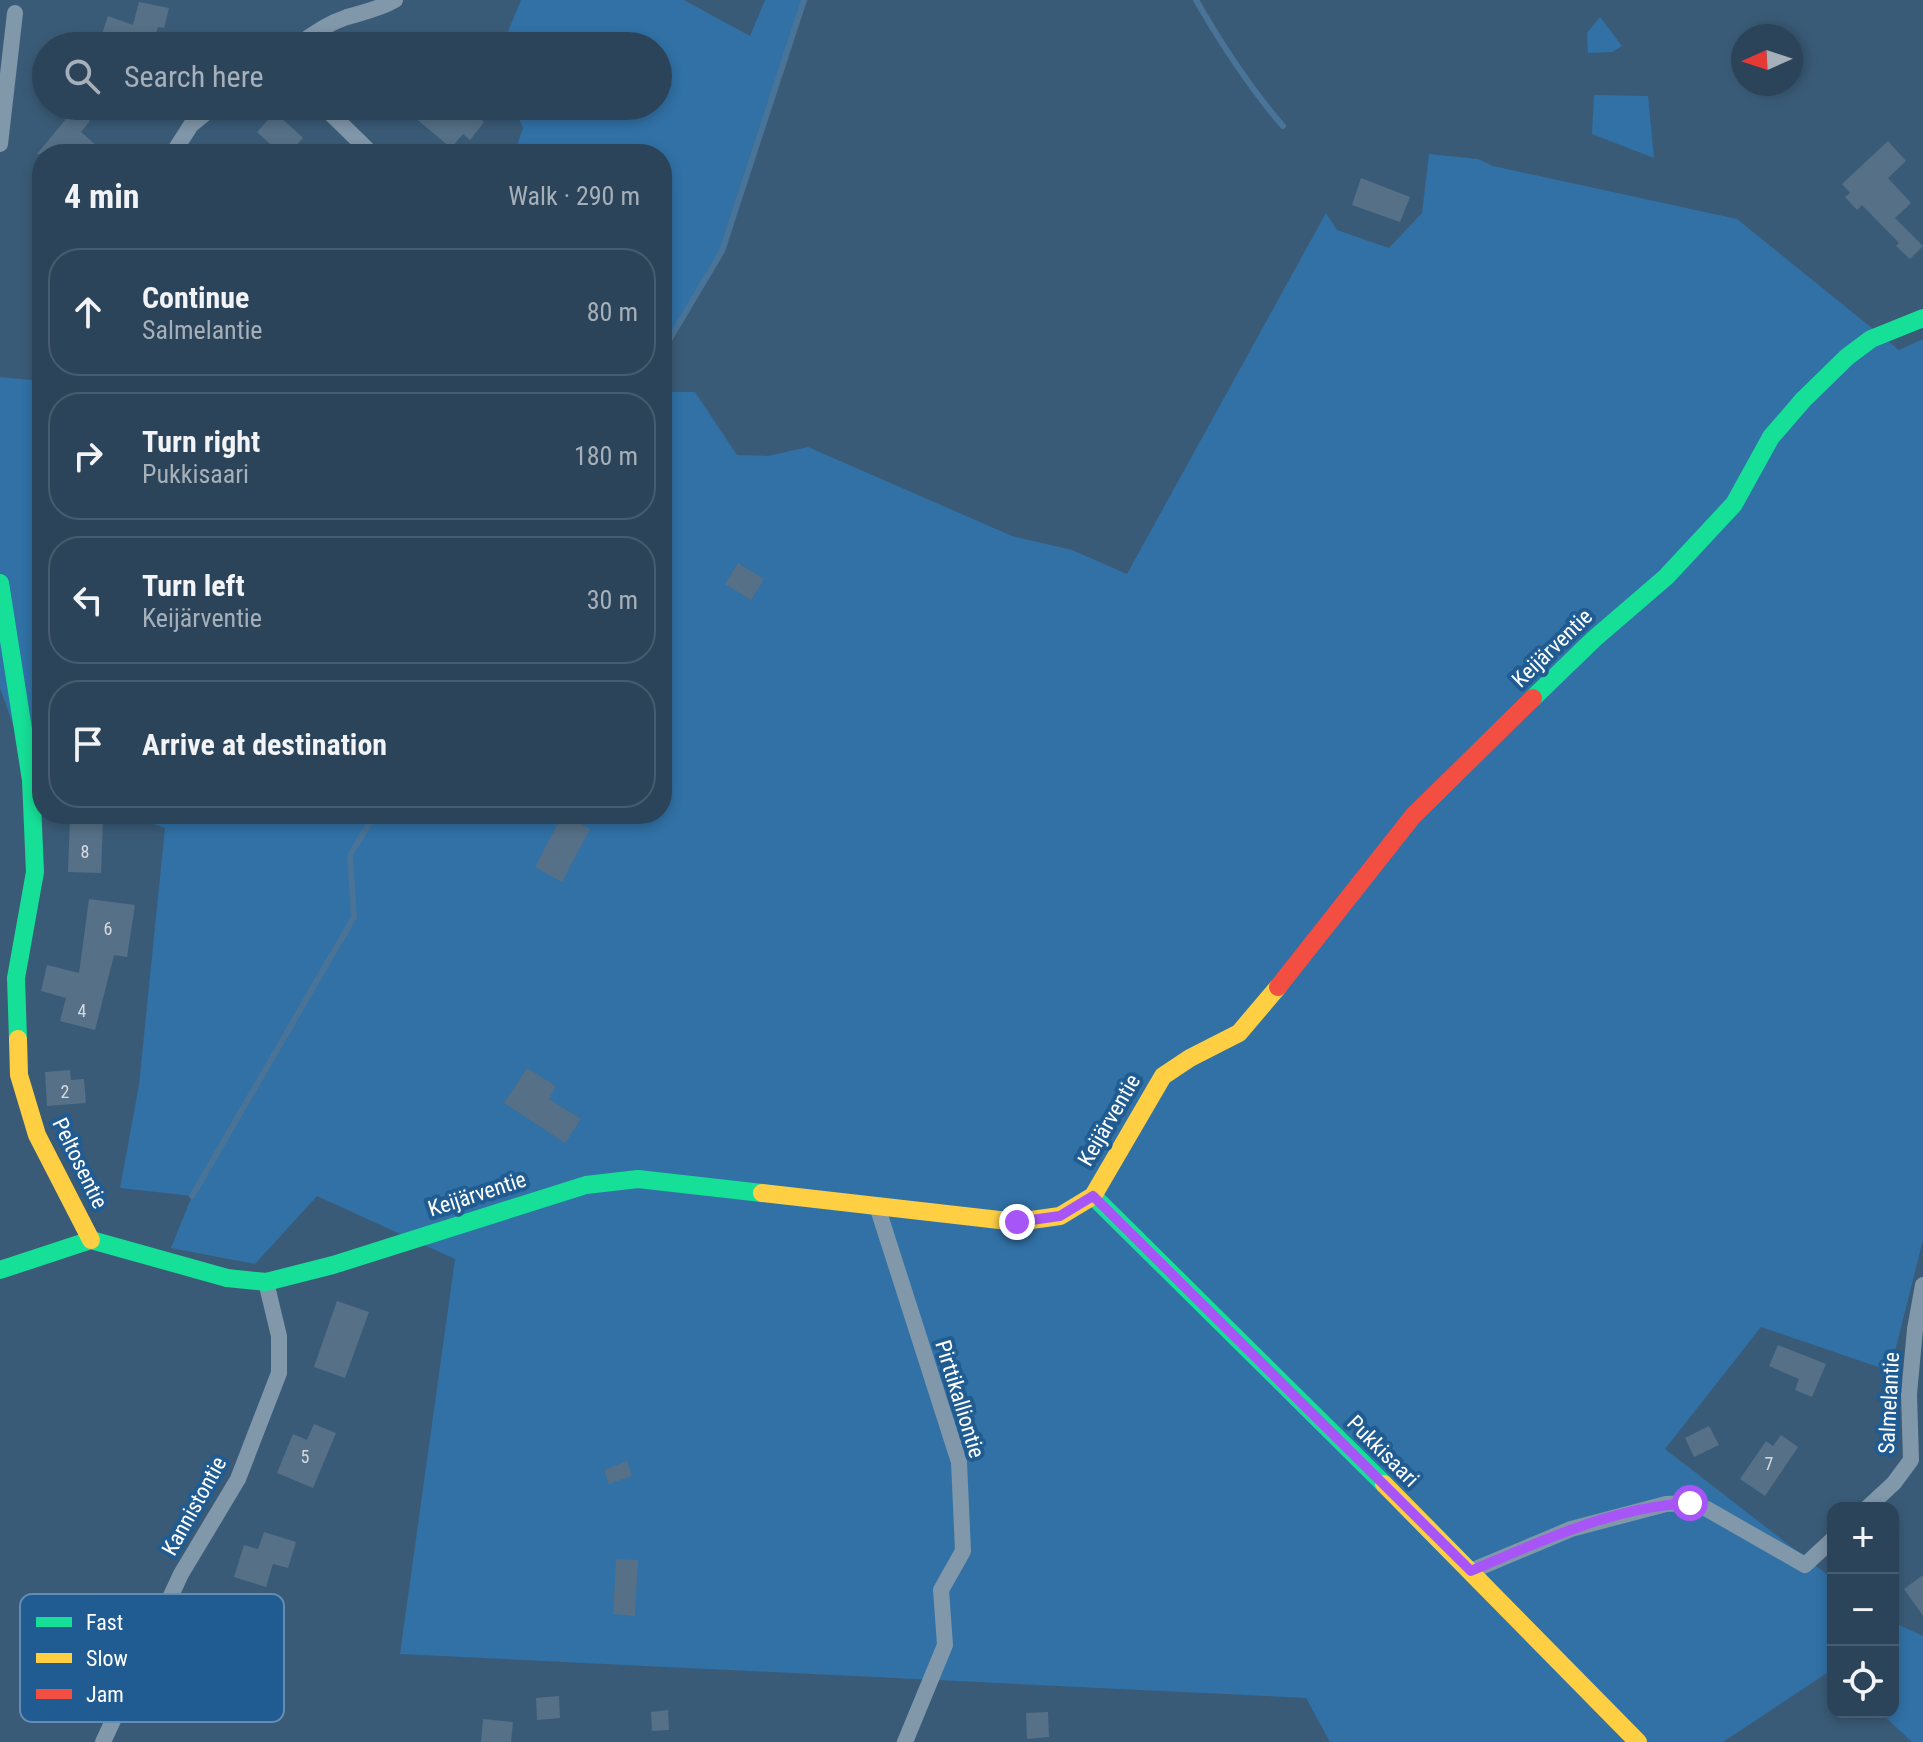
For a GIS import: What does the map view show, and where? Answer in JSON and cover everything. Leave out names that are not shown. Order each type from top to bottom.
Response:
[{"type":"street","points":[[315,32],[395,0]]},
{"type":"street","points":[[0,144],[15,13]]},
{"type":"street","points":[[179,144],[197,120]]},
{"type":"street","points":[[337,120],[362,144]]},
{"type":"street","name":"Keijärventie","points":[[91,1240],[227,1278],[266,1282],[333,1265],[586,1185],[638,1179],[1017,1222],[1060,1216],[1093,1196],[1163,1076],[1239,1033],[1413,816],[1594,639],[1666,577],[1734,504],[1771,437],[1803,400],[1847,357],[1871,339],[1923,318]]},
{"type":"street","name":"Peltosentie","points":[[0,583],[32,803]]},
{"type":"street","name":"Peltosentie","points":[[33,824],[35,872],[16,978],[19,1075],[37,1135],[91,1240]]},
{"type":"street","name":"Pukkisaari","points":[[1093,1196],[1471,1571],[1577,1683],[1638,1742]]},
{"type":"street","name":"Pirttikalliontie","points":[[877,1206],[959,1462],[963,1551],[941,1590],[945,1645],[905,1742]]},
{"type":"street","points":[[0,1270],[91,1240]]},
{"type":"street","name":"Kannistontie","points":[[172,1594],[238,1479],[279,1373],[279,1336],[266,1282]]},
{"type":"street","name":"Salmelantie","points":[[1873,1502],[1894,1483],[1911,1460],[1909,1394],[1923,1285]]},
{"type":"street","points":[[1471,1571],[1571,1529],[1666,1504],[1690,1503],[1707,1509],[1805,1565],[1827,1545]]},
{"type":"street","name":"Kannistontie","points":[[103,1742],[112,1722]]},
{"type":"shaded area","points":[[521,0],[684,0],[750,36],[765,0],[804,0],[722,251],[672,335],[672,144],[517,144],[523,128],[519,120],[672,120],[672,32],[508,32]]},
{"type":"shaded area","points":[[1600,17],[1622,46],[1612,52],[1588,53],[1587,33]]},
{"type":"shaded area","points":[[1594,95],[1648,96],[1654,158],[1592,134]]},
{"type":"shaded area","points":[[1429,154],[1478,159],[1493,166],[1737,219],[1899,350],[1923,339],[1923,1240],[1890,1371],[1761,1327],[1665,1449],[1827,1574],[1827,1673],[1723,1742],[1330,1742],[1306,1698],[400,1654],[455,1259],[317,1196],[255,1264],[171,1248],[192,1196],[120,1188],[139,1085],[165,828],[154,824],[672,824],[672,392],[695,392],[737,455],[768,456],[808,447],[1012,536],[1072,550],[1127,574],[1326,213],[1337,230],[1389,248],[1422,213]]},
{"type":"shaded area","points":[[0,377],[32,380],[32,777],[0,688]]},
{"type":"shaded area","points":[[1899,1625],[1923,1636],[1923,1742],[1912,1742],[1886,1718],[1899,1718]]},
{"type":"building","points":[[139,2],[169,8],[164,28],[158,27],[156,32],[103,32],[108,16],[133,25]]},
{"type":"building","points":[[65,120],[90,121],[81,132],[95,144],[45,144]]},
{"type":"building","points":[[268,120],[284,120],[303,138],[298,144],[270,144],[257,132]]},
{"type":"building","points":[[418,120],[484,122],[470,140],[463,134],[454,144],[446,144]]},
{"type":"building","points":[[1888,141],[1906,161],[1888,178],[1911,203],[1895,218],[1923,246],[1910,259],[1896,246],[1899,243],[1862,205],[1857,210],[1845,197],[1850,193],[1842,184]]},
{"type":"building","points":[[1361,178],[1410,197],[1400,222],[1352,205]]},
{"type":"building","points":[[738,563],[764,579],[751,600],[725,584]]},
{"type":"building","points":[[70,824],[103,824],[101,873],[68,872]]},
{"type":"building","points":[[558,824],[581,824],[590,829],[562,882],[535,867]]},
{"type":"building","points":[[89,899],[135,905],[127,957],[114,955],[95,1030],[60,1021],[66,998],[41,991],[47,965],[79,973]]},
{"type":"building","points":[[527,1068],[556,1086],[549,1099],[581,1119],[565,1143],[504,1103]]},
{"type":"building","points":[[70,1070],[71,1080],[84,1079],[86,1103],[47,1106],[45,1072]]},
{"type":"building","points":[[337,1301],[369,1312],[345,1378],[314,1367]]},
{"type":"building","points":[[1778,1345],[1826,1364],[1812,1397],[1795,1390],[1799,1379],[1769,1366]]},
{"type":"building","points":[[314,1424],[336,1433],[313,1488],[277,1473],[293,1434],[307,1440]]},
{"type":"building","points":[[1709,1426],[1719,1445],[1694,1457],[1685,1438]]},
{"type":"building","points":[[1781,1435],[1798,1447],[1765,1496],[1740,1479],[1766,1441],[1773,1446]]},
{"type":"building","points":[[627,1461],[632,1476],[609,1484],[604,1470]]},
{"type":"building","points":[[264,1532],[296,1542],[288,1568],[273,1564],[266,1587],[234,1577],[244,1545],[258,1549]]},
{"type":"building","points":[[616,1559],[638,1560],[635,1616],[613,1614]]},
{"type":"building","points":[[1923,1575],[1923,1616],[1904,1589]]},
{"type":"building","points":[[559,1696],[560,1718],[537,1720],[536,1698]]},
{"type":"building","points":[[668,1710],[669,1730],[652,1731],[651,1712]]},
{"type":"building","points":[[1048,1712],[1049,1737],[1027,1739],[1026,1713]]},
{"type":"building","points":[[483,1719],[513,1722],[511,1742],[481,1742]]},
{"type":"waterway","points":[[672,335],[722,251],[804,0]]},
{"type":"waterway","points":[[1196,0],[1236,65],[1283,126]]},
{"type":"waterway","points":[[192,1196],[354,917],[350,855],[369,824]]},
{"type":"traffic: fast","points":[[1533,698],[1594,639],[1666,577],[1734,504],[1771,437],[1847,357],[1871,339],[1923,318]]},
{"type":"traffic: fast","points":[[0,583],[32,803]]},
{"type":"traffic: fast","points":[[18,1039],[16,978],[35,872],[33,824]]},
{"type":"traffic: fast","points":[[0,1270],[91,1240],[227,1278],[266,1282],[333,1265],[586,1185],[638,1179],[762,1193]]},
{"type":"traffic: fast","points":[[1093,1196],[1384,1484]]},
{"type":"traffic: slow","points":[[762,1193],[1017,1222],[1060,1216],[1093,1196],[1163,1076],[1239,1033],[1278,987]]},
{"type":"traffic: slow","points":[[18,1039],[19,1075],[37,1135],[91,1240]]},
{"type":"traffic: slow","points":[[1384,1484],[1638,1742]]},
{"type":"traffic: jam","points":[[1278,987],[1413,816],[1533,698]]},
{"type":"route","points":[[1017,1222],[1060,1216],[1093,1196],[1471,1571],[1571,1529],[1666,1504],[1690,1503]]}]
